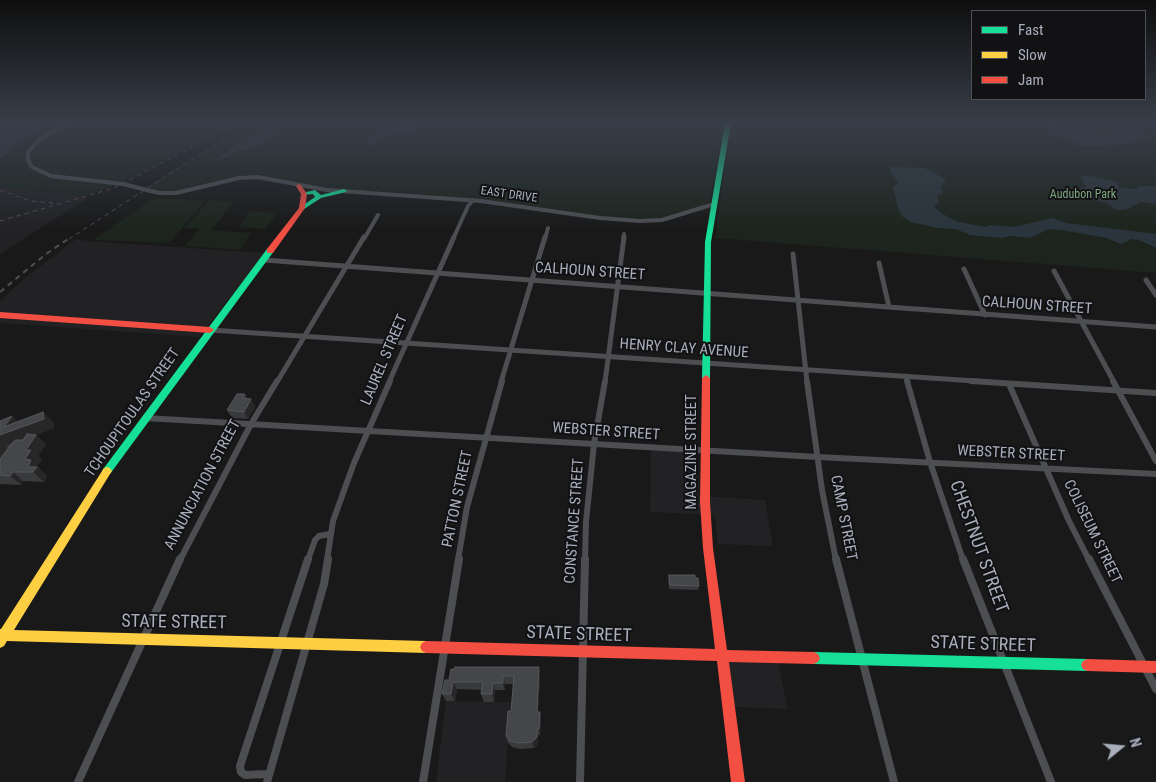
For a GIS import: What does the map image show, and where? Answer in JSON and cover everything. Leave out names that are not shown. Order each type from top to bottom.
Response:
[{"type":"street","name":"EAST DRIVE","points":[[28,159],[32,167],[52,176],[123,184],[159,193],[176,193],[218,182],[249,177],[273,179],[302,190],[473,200],[600,218],[640,221],[662,220],[714,204]]},
{"type":"street","name":"MAGAZINE STREET","points":[[722,159],[708,242],[705,450],[708,548],[738,782]]},
{"type":"street","points":[[302,190],[316,192],[319,197]]},
{"type":"street","name":"TCHOUPITOULAS STREET","points":[[302,190],[302,208]]},
{"type":"street","name":"TCHOUPITOULAS STREET","points":[[1,637],[111,466],[302,208],[319,197],[344,191]]},
{"type":"street","name":"LAUREL STREET","points":[[330,534],[319,536],[315,540],[240,766],[241,772],[245,775],[267,778],[324,584],[333,521],[354,463],[437,273],[468,206],[473,200]]},
{"type":"street","name":"ANNUNCIATION STREET","points":[[78,782],[190,538],[251,424],[378,215]]},
{"type":"street","name":"PATTON STREET","points":[[423,782],[467,507],[510,350],[548,228]]},
{"type":"street","name":"CONSTANCE STREET","points":[[580,782],[585,540],[594,444],[609,356],[624,234]]},
{"type":"street","name":"CAMP STREET","points":[[793,254],[805,370],[834,551],[894,782]]},
{"type":"street","name":"CALHOUN STREET","points":[[264,260],[1156,327]]},
{"type":"street","points":[[879,263],[889,307]]},
{"type":"street","points":[[964,269],[985,314]]},
{"type":"street","points":[[1054,271],[1156,461]]},
{"type":"street","points":[[1146,280],[1156,295]]},
{"type":"street","points":[[0,315],[210,330]]},
{"type":"street","name":"HENRY CLAY AVENUE","points":[[210,330],[1156,393]]},
{"type":"street","name":"CHESTNUT STREET","points":[[906,376],[930,462],[957,544],[1002,661],[1052,782]]},
{"type":"street","name":"COLISEUM STREET","points":[[1010,384],[1069,521],[1156,689]]},
{"type":"street","name":"WEBSTER STREET","points":[[145,418],[818,457],[1156,474]]},
{"type":"street","name":"STATE STREET","points":[[1,637],[307,642],[583,652],[1002,661],[1156,667]]},
{"type":"shaded area","points":[[890,167],[924,168],[942,177],[946,181],[940,187],[943,193],[937,195],[939,203],[934,207],[946,216],[959,222],[985,227],[990,225],[1014,227],[1053,218],[1066,223],[1156,234],[1156,248],[1139,240],[1131,239],[1121,244],[1107,238],[1061,230],[1049,229],[1030,238],[1011,236],[1001,238],[970,235],[956,229],[937,228],[911,222],[902,216],[898,208],[893,187],[898,183]]},
{"type":"shaded area","points":[[1084,175],[1116,181],[1120,188],[1137,189],[1140,186],[1156,186],[1156,202],[1154,204],[1141,202],[1125,210],[1116,210],[1107,203],[1093,200],[1085,195],[1080,189],[1086,187],[1081,178]]},
{"type":"shaded area","points":[[0,187],[86,196],[86,199],[0,254]]},
{"type":"shaded area","points":[[76,239],[265,253],[199,337],[0,323],[0,301],[26,277]]},
{"type":"shaded area","points":[[651,450],[697,453],[699,496],[765,500],[773,546],[718,544],[715,515],[650,512]]},
{"type":"shaded area","points":[[732,660],[778,663],[788,709],[734,707],[729,662]]},
{"type":"shaded area","points":[[446,701],[511,702],[505,782],[436,782]]},
{"type":"green space","points":[[0,159],[165,159],[124,181],[86,196],[0,187]]},
{"type":"green space","points":[[191,159],[717,159],[710,201],[704,206],[662,220],[622,220],[511,205],[318,189],[273,179],[239,178],[176,193],[159,193],[144,189]]},
{"type":"green space","name":"Audubon Park","points":[[726,159],[1156,159],[1156,273],[715,238]]},
{"type":"green space","points":[[160,198],[205,201],[171,241],[167,243],[95,240],[95,238],[152,200]]},
{"type":"green space","points":[[209,200],[234,202],[211,230],[252,233],[239,250],[185,246],[199,229],[184,228]]},
{"type":"green space","points":[[250,211],[277,213],[265,229],[238,227]]},
{"type":"building","points":[[237,394],[245,394],[242,398],[251,399],[244,412],[227,410]]},
{"type":"building","points":[[43,412],[44,419],[0,435],[0,421],[12,416],[4,427]]},
{"type":"building","points":[[27,434],[36,435],[26,450],[31,450],[25,459],[31,460],[28,467],[37,467],[33,472],[13,472],[10,476],[0,475],[0,459],[13,442],[23,440]]},
{"type":"building","points":[[669,575],[695,575],[695,578],[698,578],[699,586],[670,585]]},
{"type":"building","points":[[455,667],[539,667],[537,712],[540,712],[537,737],[532,742],[518,743],[510,741],[506,736],[508,711],[511,711],[514,676],[503,676],[503,683],[493,683],[492,694],[481,694],[483,682],[453,682],[451,694],[442,694],[445,680],[449,680],[451,669],[455,669]]},
{"type":"railway","points":[[0,221],[114,188],[168,159]]},
{"type":"railway","points":[[69,239],[191,159]]},
{"type":"railway","points":[[0,190],[30,201],[53,203]]},
{"type":"railway","points":[[0,292],[46,254],[71,237]]},
{"type":"traffic: fast","points":[[706,378],[708,242],[722,159]]},
{"type":"traffic: fast","points":[[302,208],[319,197],[344,191]]},
{"type":"traffic: fast","points":[[304,194],[315,192],[319,197]]},
{"type":"traffic: fast","points":[[107,471],[270,251]]},
{"type":"traffic: fast","points":[[814,658],[1087,665]]},
{"type":"traffic: slow","points":[[0,642],[107,471]]},
{"type":"traffic: slow","points":[[0,635],[426,647]]},
{"type":"traffic: jam","points":[[270,251],[302,208],[304,194],[299,186]]},
{"type":"traffic: jam","points":[[0,315],[210,330]]},
{"type":"traffic: jam","points":[[706,378],[705,502],[708,548],[738,782]]},
{"type":"traffic: jam","points":[[426,647],[814,658]]},
{"type":"traffic: jam","points":[[1087,665],[1156,667]]}]
